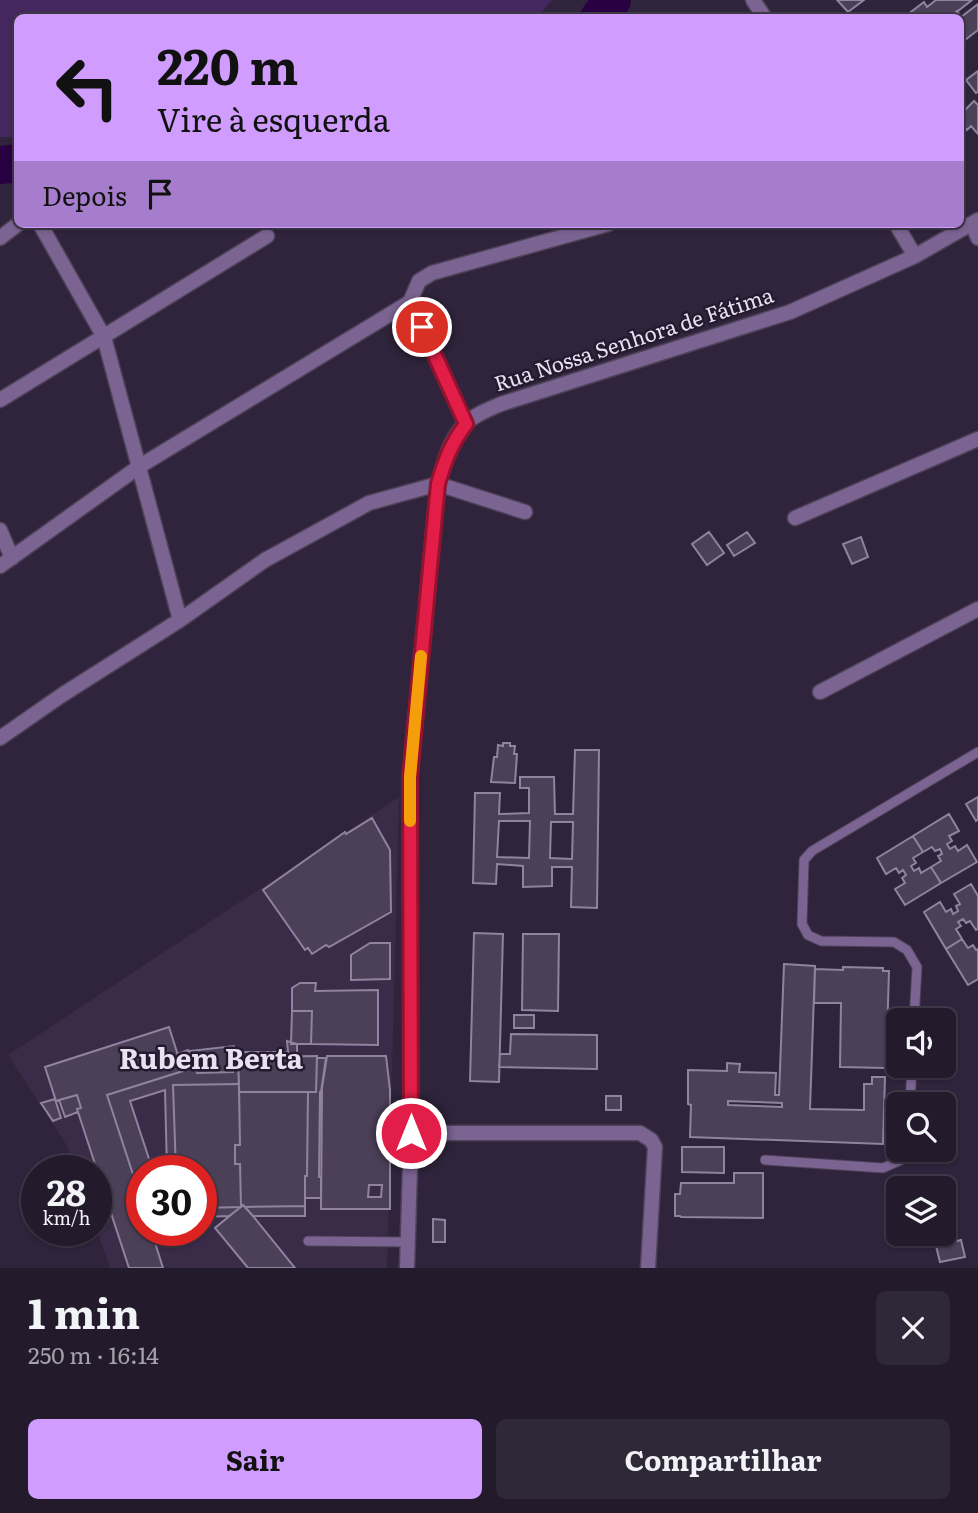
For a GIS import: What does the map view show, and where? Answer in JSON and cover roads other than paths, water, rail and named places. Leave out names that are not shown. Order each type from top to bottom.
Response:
[{"type":"street","points":[[975,222],[978,238]]},
{"type":"street","name":"Rua Nossa Senhora de Fátima","points":[[407,1268],[411,1133],[410,777],[438,484],[453,441],[466,424],[501,404],[790,312],[915,256],[975,222]]},
{"type":"street","points":[[0,238],[14,227]]},
{"type":"street","points":[[42,228],[104,337],[180,620]]},
{"type":"street","points":[[0,530],[6,562],[139,466],[411,302],[419,281],[432,273],[594,228]]},
{"type":"street","points":[[898,228],[915,256]]},
{"type":"street","points":[[0,400],[267,236]]},
{"type":"street","points":[[411,302],[466,424]]},
{"type":"street","points":[[796,518],[978,439]]},
{"type":"street","points":[[0,738],[180,620],[265,560],[369,503],[438,484],[525,512]]},
{"type":"street","points":[[820,692],[978,609]]},
{"type":"street","points":[[411,1133],[640,1133],[651,1140],[655,1147],[648,1268]]},
{"type":"lane","points":[[915,1008],[917,967],[907,950],[894,942],[821,941],[808,935],[802,924],[804,860],[812,850],[978,752]]},
{"type":"lane","points":[[765,1160],[883,1168],[896,1162]]},
{"type":"lane","points":[[308,1241],[408,1242]]},
{"type":"waterway","points":[[602,14],[612,0]]},
{"type":"waterway","points":[[0,165],[14,163]]},
{"type":"district","name":"Rubem Berta","points":[[211,1059]]}]
